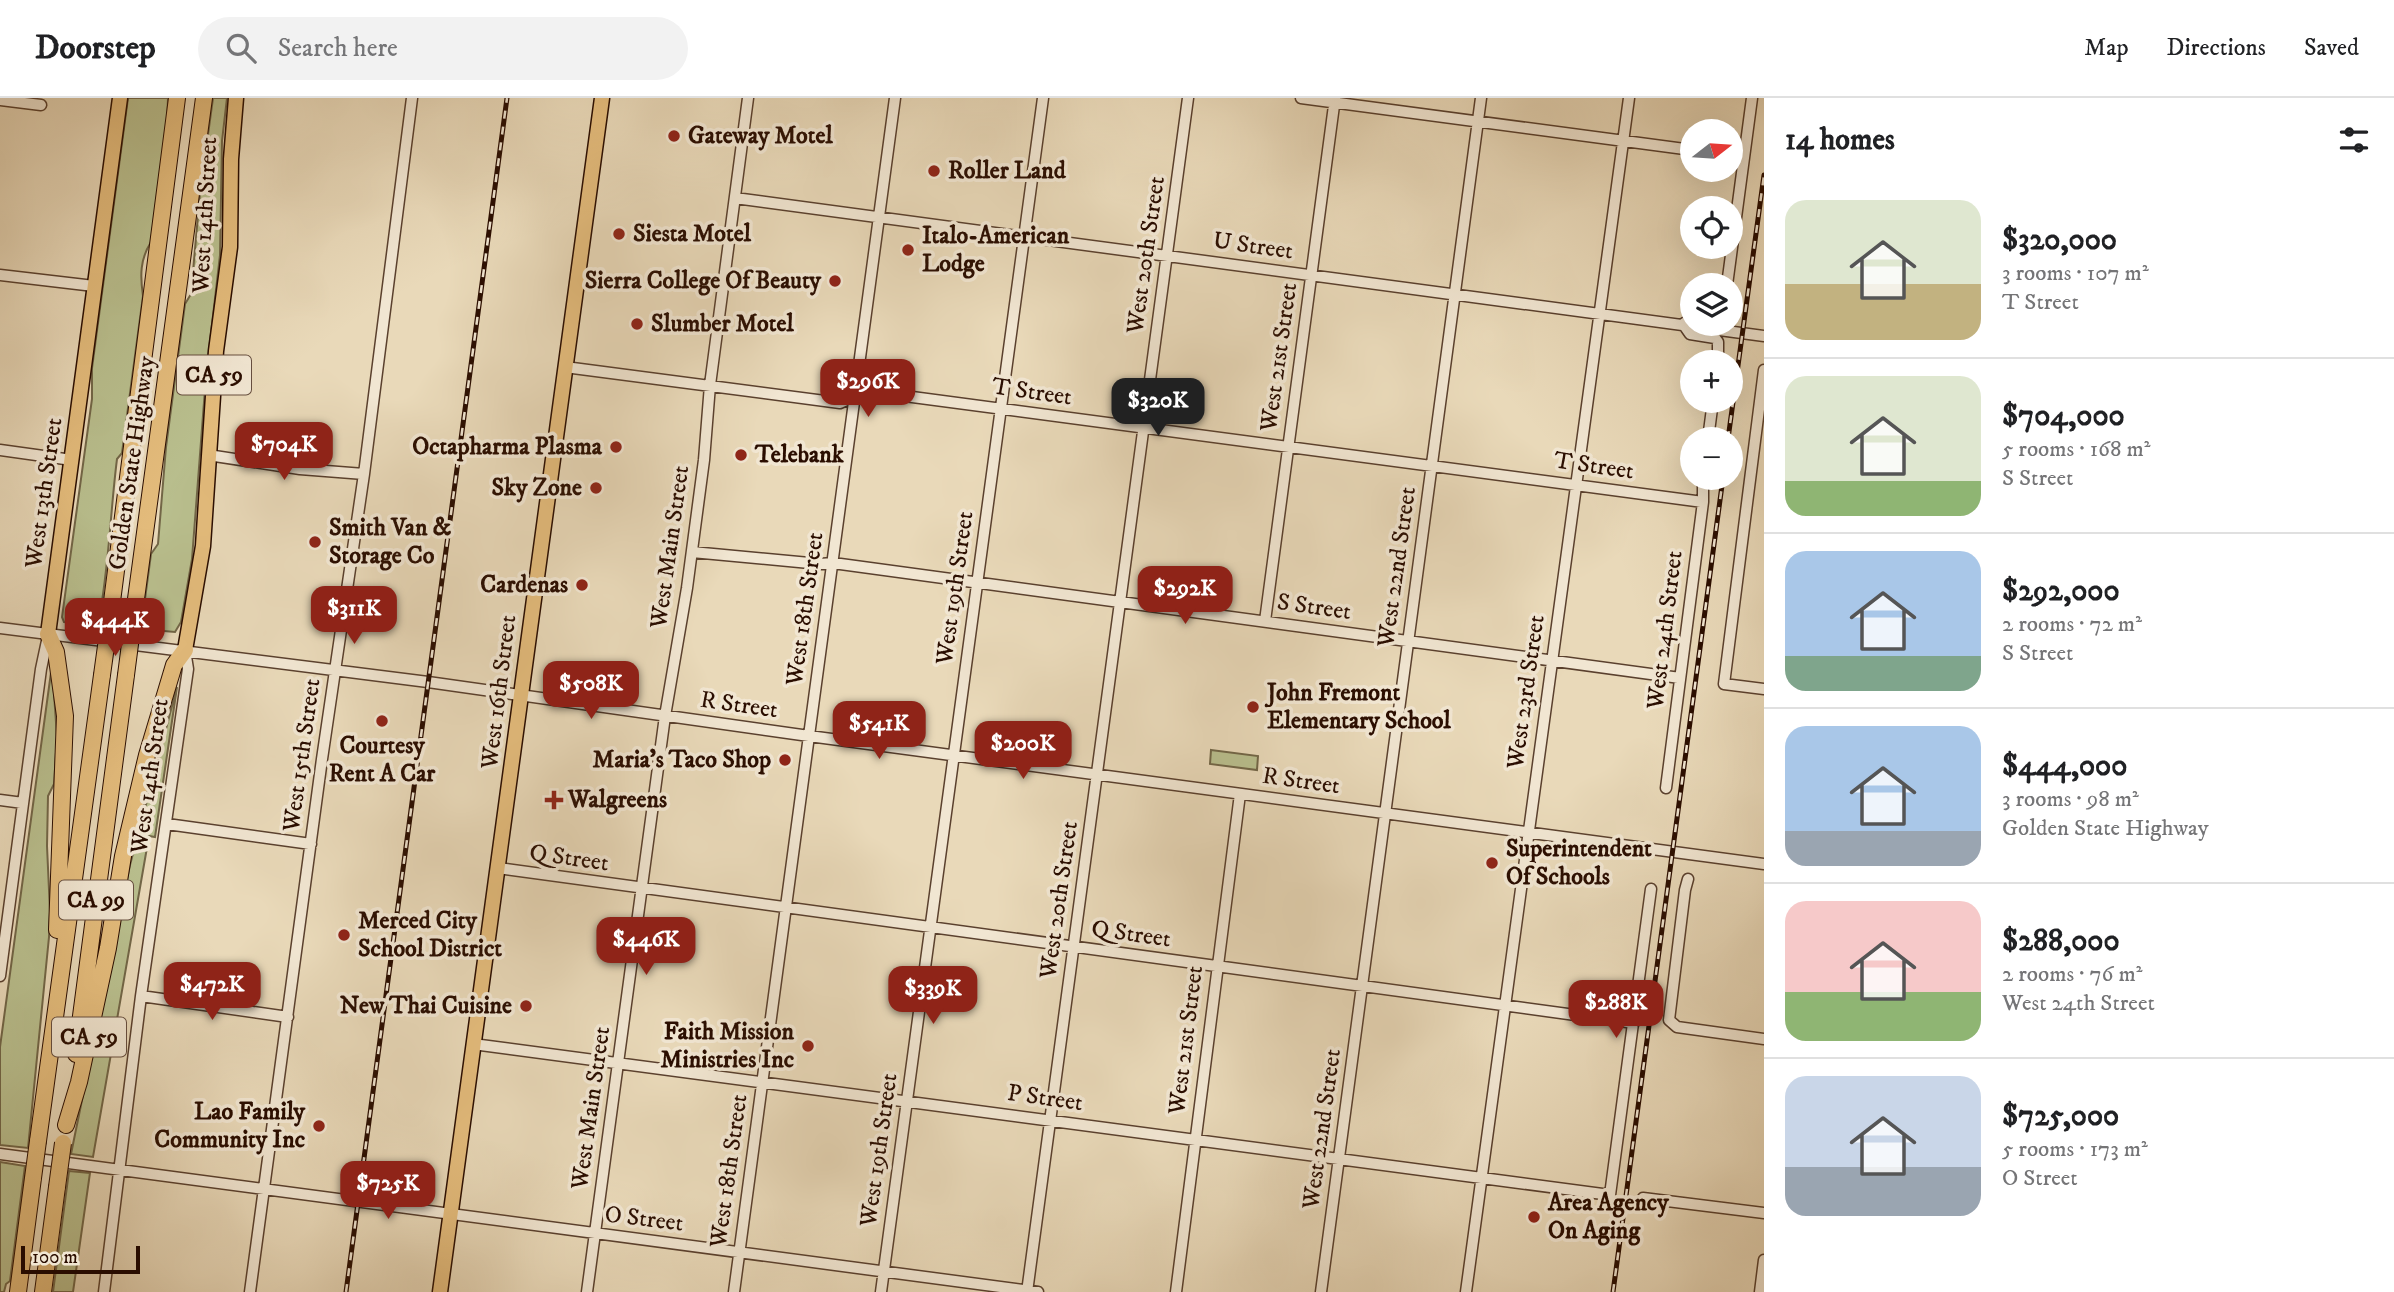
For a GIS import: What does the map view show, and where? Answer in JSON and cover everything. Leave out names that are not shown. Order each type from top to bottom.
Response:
[{"type":"highway","name":"Golden State Highway","points":[[18,1292],[177,98]]},
{"type":"highway","name":"Golden State Highway","points":[[43,1292],[204,98]]},
{"type":"highway","points":[[47,1080],[46,1044],[58,919],[65,750],[62,690],[56,652],[48,634]]},
{"type":"highway","name":"CA 59","points":[[66,1125],[79,1082],[108,948],[123,856],[147,755],[174,665],[185,650]]},
{"type":"main road","name":"West 13th Street","points":[[48,634],[120,98]]},
{"type":"main road","name":"West 14th Street","points":[[185,650],[203,545],[216,351],[230,247],[231,159],[236,98]]},
{"type":"main road","name":"West 16th Street","points":[[440,1292],[601,98]]},
{"type":"street","name":"West 15th Street","points":[[250,1292],[334,670],[364,474],[412,98]]},
{"type":"street","name":"West Main Street","points":[[587,1292],[665,716],[692,552],[710,385],[748,98]]},
{"type":"street","name":"West 18th Street","points":[[734,1292],[895,98]]},
{"type":"street","name":"West 19th Street","points":[[881,1292],[1043,98]]},
{"type":"street","name":"West 20th Street","points":[[1031,1292],[1050,1120],[1188,98]]},
{"type":"street","points":[[1301,98],[1334,100],[1680,148]]},
{"type":"street","name":"West 22nd Street","points":[[1321,1292],[1481,98]]},
{"type":"street","name":"West 23rd Street","points":[[1466,1292],[1629,98]]},
{"type":"street","points":[[1729,273],[1752,98]]},
{"type":"street","points":[[0,100],[41,105]]},
{"type":"street","name":"West 21st Street","points":[[1265,621],[1334,100]]},
{"type":"street","name":"U Street","points":[[736,198],[1599,314],[1680,321]]},
{"type":"street","points":[[0,275],[94,286]]},
{"type":"street","name":"U Street","points":[[1743,332],[1764,336]]},
{"type":"street","points":[[1702,336],[1715,338],[1720,350]]},
{"type":"street","name":"T Street","points":[[565,367],[840,403],[867,391],[1703,502]]},
{"type":"street","points":[[1764,370],[1724,684],[1764,689]]},
{"type":"street","points":[[0,450],[72,460]]},
{"type":"street","points":[[208,455],[300,469],[364,474]]},
{"type":"street","name":"West 24th Street","points":[[1666,788],[1703,490]]},
{"type":"street","name":"S Street","points":[[692,552],[833,563],[1680,678]]},
{"type":"street","name":"R Street","points":[[0,628],[185,650],[1764,864]]},
{"type":"street","name":"West 13th Street","points":[[0,976],[48,634]]},
{"type":"street","name":"West 14th Street","points":[[104,1292],[141,996],[188,668],[185,650]]},
{"type":"street","name":"West 21st Street","points":[[1176,1292],[1240,794]]},
{"type":"street","points":[[0,800],[23,803]]},
{"type":"street","points":[[167,824],[311,844]]},
{"type":"street","name":"Q Street","points":[[498,868],[642,890],[1634,1023]]},
{"type":"street","points":[[1688,878],[1669,1013],[1670,1022],[1677,1027],[1764,1039]]},
{"type":"street","points":[[1634,1023],[1651,890]]},
{"type":"street","points":[[141,996],[288,1017]]},
{"type":"street","name":"P Street","points":[[473,1044],[1610,1195],[1634,1023]]},
{"type":"street","name":"O Street","points":[[0,1154],[1031,1292]]},
{"type":"street","points":[[1643,1198],[1764,1213]]},
{"type":"street","points":[[1760,1292],[1764,1260]]},
{"type":"green space","points":[[128,98],[168,98],[167,122],[151,242],[142,268],[143,296],[122,453],[117,459],[105,584],[98,625],[64,622],[62,617],[92,399],[92,368]]},
{"type":"green space","points":[[213,98],[227,98],[222,141],[220,255],[206,376],[192,559],[181,622],[175,632],[141,629],[151,554],[158,544],[166,447],[185,304],[191,294],[200,193]]},
{"type":"green space","points":[[52,665],[57,737],[54,784],[48,796],[49,937],[28,1148],[0,1145],[0,1047]]},
{"type":"green space","points":[[177,687],[155,837],[149,836],[93,1157],[71,1154],[130,865]]},
{"type":"green space","points":[[1211,750],[1258,756],[1257,770],[1210,764]]},
{"type":"green space","points":[[0,1162],[25,1166],[10,1281],[4,1292],[0,1292]]},
{"type":"green space","points":[[69,1171],[90,1173],[73,1292],[53,1292]]},
{"type":"railway","points":[[346,1292],[507,98]]},
{"type":"railway","points":[[1730,427],[1764,175]]},
{"type":"railway","points":[[1613,1292],[1721,490]]},
{"type":"place","name":"Gateway Motel","points":[[674,136]]},
{"type":"place","name":"Roller Land","points":[[934,171]]},
{"type":"place","name":"Siesta Motel","points":[[619,234]]},
{"type":"place","name":"Italo-American Lodge","points":[[908,250]]},
{"type":"place","name":"Sierra College Of Beauty","points":[[835,281]]},
{"type":"place","name":"Slumber Motel","points":[[637,324]]},
{"type":"place","name":"Octapharma Plasma","points":[[616,447]]},
{"type":"place","name":"Telebank","points":[[741,455]]},
{"type":"place","name":"Sky Zone","points":[[596,488]]},
{"type":"place","name":"Smith Van & Storage Co","points":[[315,542]]},
{"type":"place","name":"Cardenas","points":[[582,585]]},
{"type":"place","name":"John Fremont Elementary School","points":[[1253,707]]},
{"type":"place","name":"Courtesy Rent A Car","points":[[382,721]]},
{"type":"place","name":"Maria's Taco Shop","points":[[785,760]]},
{"type":"place","name":"Walgreens","points":[[554,800]]},
{"type":"place","name":"Superintendent Of Schools","points":[[1492,863]]},
{"type":"place","name":"Merced City School District","points":[[344,935]]},
{"type":"place","name":"New Thai Cuisine","points":[[526,1006]]},
{"type":"place","name":"Faith Mission Ministries Inc","points":[[808,1046]]},
{"type":"place","name":"Lao Family Community Inc","points":[[319,1126]]},
{"type":"place","name":"Area Agency On Aging","points":[[1534,1217]]}]
